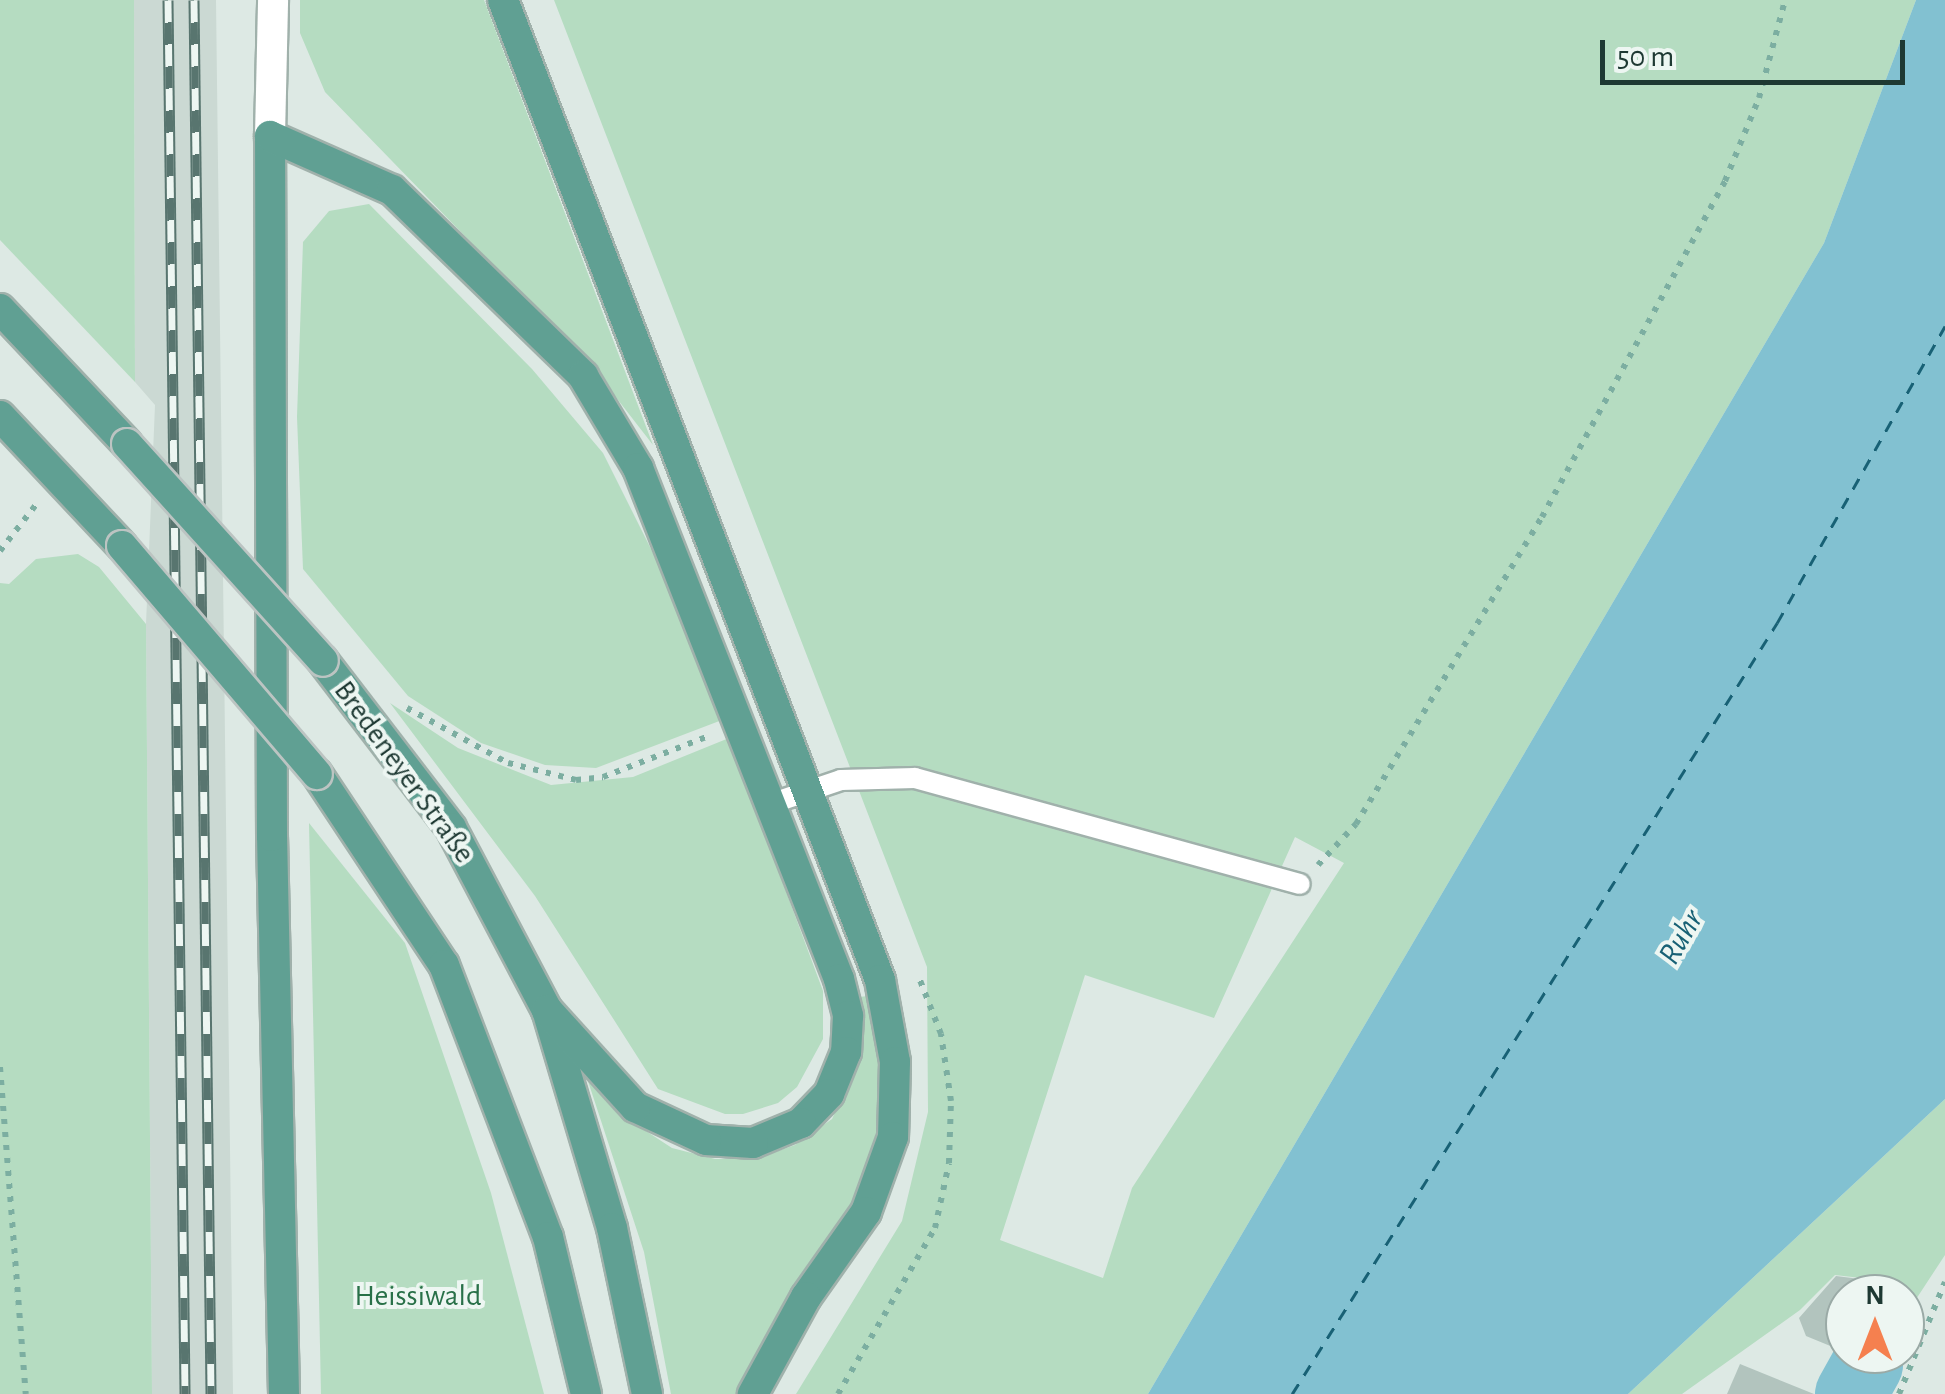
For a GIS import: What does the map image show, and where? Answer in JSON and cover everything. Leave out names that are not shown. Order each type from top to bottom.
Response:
[{"type":"main road","points":[[273,0],[272,836],[284,1394]]},
{"type":"main road","points":[[503,0],[880,980],[895,1062],[893,1138],[866,1212],[806,1296],[753,1394]]},
{"type":"main road","points":[[270,136],[392,190],[583,376],[638,468],[846,1003],[841,1074],[813,1114],[753,1143],[676,1131],[636,1107],[547,1010]]},
{"type":"main road","name":"Bredeneyer Straße","points":[[0,309],[323,662],[451,828],[547,1010],[612,1228],[647,1394]]},
{"type":"main road","points":[[0,416],[122,546],[317,774],[444,965],[548,1237],[586,1394]]},
{"type":"lane","points":[[770,804],[808,790],[875,775],[915,778],[1300,884]]},
{"type":"path","points":[[1300,884],[1356,824],[1551,500],[1724,181],[1760,98],[1785,0]]},
{"type":"path","points":[[0,551],[58,478]]},
{"type":"path","points":[[396,702],[508,764],[576,780],[602,777],[723,730]]},
{"type":"path","points":[[0,1068],[26,1394]]},
{"type":"path","points":[[1899,1394],[1945,1282]]},
{"type":"shaded area","points":[[134,0],[216,0],[233,1394],[152,1394],[146,624],[155,405],[135,382]]},
{"type":"green space","points":[[0,0],[134,0],[135,382],[0,240]]},
{"type":"green space","points":[[300,0],[484,0],[653,445],[594,369],[325,92],[300,33]]},
{"type":"green space","points":[[554,0],[1916,0],[1824,243],[1148,1394],[796,1394],[902,1221],[928,1112],[927,967]],"holes":[[[1295,837],[1344,863],[1132,1188],[1103,1278],[1000,1240],[1085,975],[1214,1018]]]},
{"type":"green space","points":[[369,204],[532,369],[603,453],[672,591],[722,720],[596,768],[545,765],[481,743],[408,696],[303,569],[297,417],[303,242],[329,211]]},
{"type":"green space","points":[[78,554],[99,567],[146,624],[152,1394],[0,1394],[0,583],[9,584],[36,559]]},
{"type":"green space","points":[[390,703],[458,748],[551,785],[633,777],[729,738],[823,991],[823,1039],[797,1087],[778,1103],[743,1114],[725,1114],[658,1089],[535,896]]},
{"type":"green space","name":"Heissiwald","points":[[309,823],[405,943],[491,1193],[544,1394],[321,1394]]},
{"type":"green space","points":[[869,996],[881,1075],[876,1133],[857,1199],[739,1394],[671,1394],[644,1252],[586,1075],[629,1120],[672,1148],[715,1159],[756,1159],[795,1145],[832,1119],[861,1058],[858,997]]},
{"type":"green space","points":[[1945,1099],[1945,1255],[1925,1286],[1925,1274],[1825,1274],[1825,1285],[1800,1310],[1682,1394],[1628,1394]]},
{"type":"water","name":"Ruhr","points":[[1916,0],[1945,0],[1945,1099],[1628,1394],[1148,1394],[1824,243]]},
{"type":"building","points":[[1825,1288],[1825,1344],[1806,1336],[1799,1318]]},
{"type":"building","points":[[1740,1364],[1814,1394],[1727,1394]]},
{"type":"waterway","points":[[1851,1394],[1862,1374]]},
{"type":"ferry route","points":[[1292,1394],[1777,623],[1945,326]]},
{"type":"railway","points":[[168,0],[185,1394]]},
{"type":"railway","points":[[194,0],[211,1394]]}]
